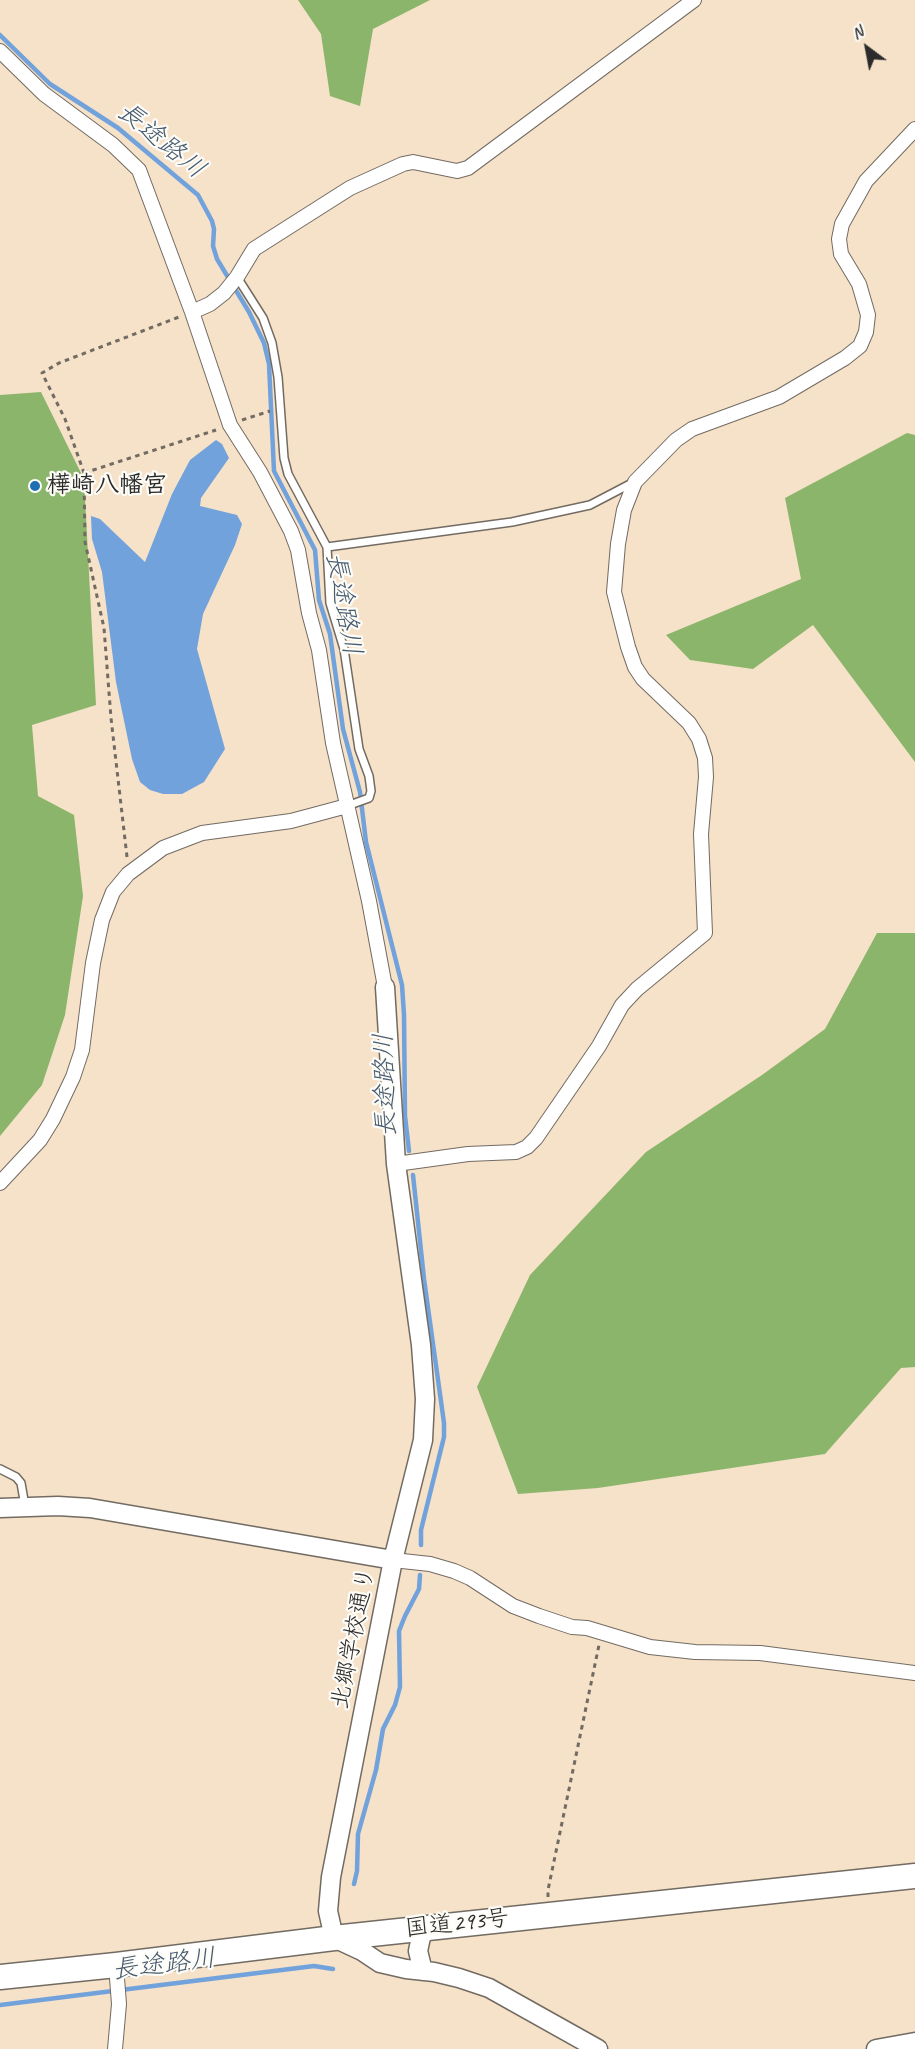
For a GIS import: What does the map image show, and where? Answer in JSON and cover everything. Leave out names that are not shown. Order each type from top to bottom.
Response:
[{"type":"highway","name":"国道293号","points":[[1,1976],[117,1973],[334,1938],[915,1876]]},
{"type":"street","points":[[192,312],[210,304],[224,293],[254,249],[350,188],[392,168],[413,162],[457,171],[468,168],[694,0]]},
{"type":"street","points":[[0,51],[44,94],[112,145],[139,170],[192,312],[230,425],[260,472],[291,531],[298,550],[309,613],[319,650],[333,742],[385,987],[396,1164],[421,1345],[424,1399],[423,1440],[393,1560],[430,1564],[454,1571],[470,1578],[513,1606],[572,1627],[587,1628],[650,1647],[695,1652],[760,1653],[915,1673]]},
{"type":"street","points":[[396,1164],[468,1154],[516,1152],[527,1147],[536,1138],[599,1046],[622,1005],[637,989],[705,933],[701,834],[706,777],[705,758],[699,740],[689,723],[656,693],[635,668],[614,592],[618,544],[624,510],[635,482],[676,440],[692,429],[779,397],[845,358],[860,346],[866,332],[868,315],[859,284],[841,254],[839,239],[842,224],[866,181],[915,129]]},
{"type":"street","points":[[0,1183],[40,1140],[73,1077],[82,1050],[93,963],[102,920],[113,892],[128,874],[163,848],[202,833],[291,821],[347,806]]},
{"type":"street","name":"北郷学校通り","points":[[0,1508],[25,1506],[90,1508],[393,1560],[331,1877],[328,1911],[334,1938]]},
{"type":"street","points":[[423,1971],[418,1951],[421,1937],[428,1928]]},
{"type":"street","points":[[334,1938],[362,1951],[380,1963],[406,1970],[459,1978],[489,1988],[598,2049]]},
{"type":"street","points":[[115,2049],[119,2004],[117,1973]]},
{"type":"street","points":[[876,2049],[903,2045]]},
{"type":"lane","points":[[237,277],[263,318],[272,343],[278,377],[284,458],[288,474],[327,546],[330,603],[344,650],[359,749],[369,776],[369,798],[347,806]]},
{"type":"lane","points":[[327,546],[512,522],[590,505],[635,482]]},
{"type":"lane","points":[[0,1468],[16,1477],[21,1483],[25,1506]]},
{"type":"path","points":[[128,874],[104,628],[85,542],[84,473],[65,419],[42,373],[59,363],[192,312]]},
{"type":"path","points":[[49,482],[84,473],[268,412]]},
{"type":"path","points":[[548,1914],[548,1890],[602,1632]]},
{"type":"green space","points":[[298,0],[430,0],[373,29],[360,106],[330,96],[321,34]]},
{"type":"green space","points":[[41,392],[84,479],[96,705],[32,725],[38,796],[74,815],[83,896],[65,1015],[42,1085],[0,1136],[0,395]]},
{"type":"green space","points":[[907,433],[915,435],[915,762],[813,625],[753,669],[690,660],[666,635],[801,579],[785,498]]},
{"type":"green space","points":[[877,933],[915,933],[915,1367],[901,1368],[825,1454],[598,1488],[518,1494],[477,1387],[530,1275],[646,1152],[762,1075],[825,1029]]},
{"type":"water","points":[[216,440],[222,444],[229,458],[201,498],[200,506],[237,515],[242,524],[235,545],[203,614],[197,649],[225,749],[204,782],[182,794],[163,794],[150,790],[140,782],[132,759],[116,682],[102,572],[92,539],[91,516],[100,519],[145,562],[172,494],[190,460]]},
{"type":"waterway","name":"長途路川","points":[[0,35],[50,84],[118,128],[198,195],[212,221],[213,246],[217,259],[249,312],[264,343],[269,364],[274,471],[315,550],[319,600],[330,634],[343,729],[360,792],[366,842],[402,985],[405,1116],[409,1151]]},
{"type":"waterway","name":"長途路川","points":[[413,1175],[424,1279],[444,1423],[444,1437],[421,1530],[421,1545]]},
{"type":"waterway","name":"長途路川","points":[[354,1884],[357,1871],[358,1834],[376,1770],[383,1729],[395,1705],[400,1687],[399,1631],[419,1589],[420,1575]]},
{"type":"waterway","name":"長途路川","points":[[0,2005],[314,1966],[333,1969]]},
{"type":"place","name":"樺崎八幡宮","points":[[35,486]]}]
